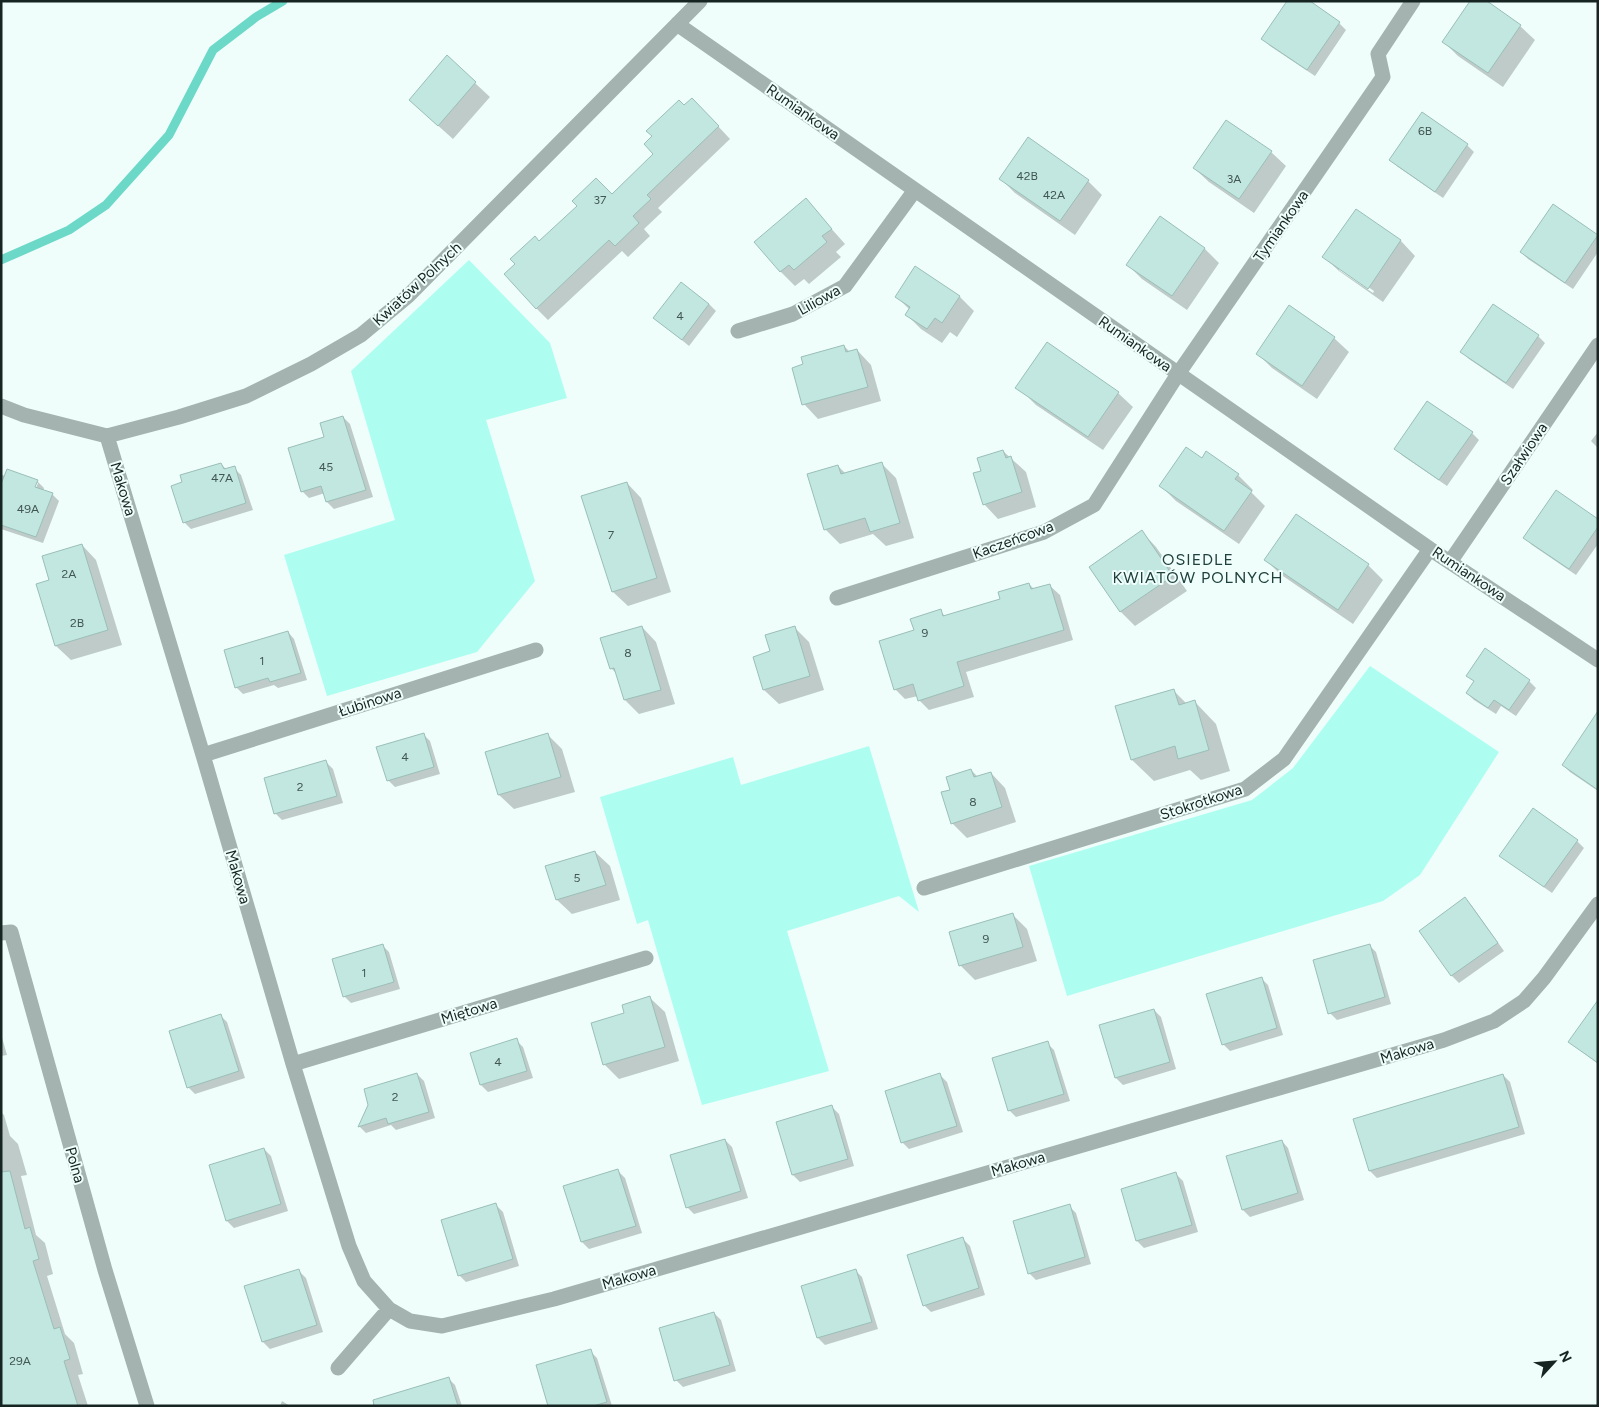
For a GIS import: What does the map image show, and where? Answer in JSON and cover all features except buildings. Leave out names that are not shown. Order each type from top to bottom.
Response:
[{"type":"street","name":"Kwiatów Polnych","points":[[1,406],[24,415],[107,436],[179,417],[246,396],[311,364],[361,335],[408,296],[700,1]]},
{"type":"street","name":"Tymiankowa","points":[[1178,374],[1383,77],[1378,54],[1413,1]]},
{"type":"street","name":"Rumiankowa","points":[[677,24],[1430,549],[1598,660]]},
{"type":"street","name":"Liliowa","points":[[738,331],[793,314],[845,286],[915,190]]},
{"type":"street","name":"Szałwiowa","points":[[1450,562],[1598,345]]},
{"type":"street","name":"Kaczeńcowa","points":[[838,598],[1044,532],[1094,505],[1178,374]]},
{"type":"street","name":"Makowa","points":[[107,436],[293,1064],[349,1246],[364,1281],[388,1309],[410,1322],[442,1326],[554,1299],[1444,1040],[1494,1021],[1524,1002],[1598,904]]},
{"type":"street","name":"Stokrotkowa","points":[[924,888],[1245,789],[1284,759],[1430,549]]},
{"type":"street","name":"Łubinowa","points":[[203,755],[536,650]]},
{"type":"street","name":"Polna","points":[[1,933],[10,932],[105,1270],[147,1406]]},
{"type":"street","name":"Miętowa","points":[[293,1064],[646,958]]},
{"type":"street","points":[[338,1368],[388,1309]]},
{"type":"green space","points":[[469,260],[550,343],[567,398],[486,420],[535,581],[477,652],[327,696],[284,555],[395,520],[351,371]]},
{"type":"green space","points":[[1370,666],[1499,752],[1420,875],[1383,901],[1067,996],[1029,866],[1252,800],[1293,768]]},
{"type":"green space","points":[[869,746],[919,912],[899,896],[787,931],[829,1071],[702,1105],[648,920],[637,924],[600,797],[733,757],[741,785]]},
{"type":"waterway","points":[[1,260],[69,230],[106,205],[169,135],[213,50],[256,17],[283,1]]},
{"type":"district","name":"OSIEDLE KWIATÓW POLNYCH","points":[[1198,568]]}]
